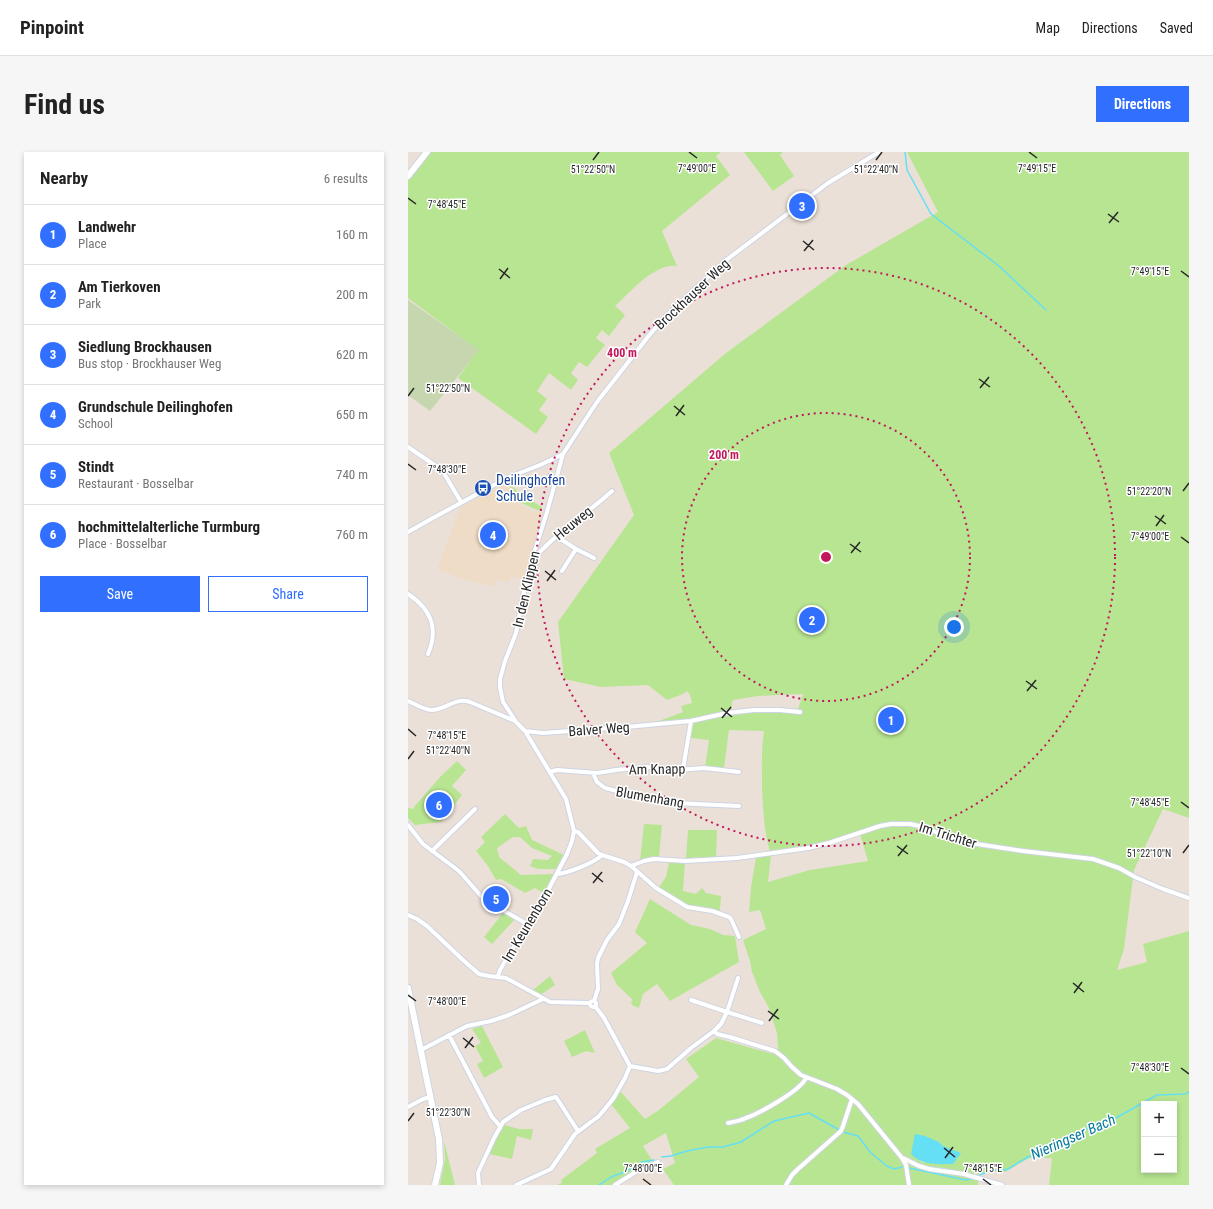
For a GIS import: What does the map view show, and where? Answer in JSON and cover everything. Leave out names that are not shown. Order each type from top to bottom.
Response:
[{"type":"main road","points":[[408,176],[427,152]]},
{"type":"main road","points":[[408,988],[438,1128],[440,1163],[435,1185]]},
{"type":"street","name":"Brockhauser Weg","points":[[563,454],[597,402],[663,319],[725,261],[828,183],[879,152]]},
{"type":"street","points":[[408,447],[442,470],[461,502]]},
{"type":"street","points":[[409,531],[500,482],[563,454]]},
{"type":"street","name":"In den Klippen","points":[[515,721],[503,702],[500,679],[516,633],[525,586],[563,454]]},
{"type":"street","name":"Heuweg","points":[[535,550],[539,553],[556,536],[612,492]]},
{"type":"street","points":[[556,536],[576,549],[594,558]]},
{"type":"street","points":[[562,571],[576,549]]},
{"type":"street","points":[[408,594],[419,602],[425,609],[432,623],[432,641],[428,654]]},
{"type":"street","points":[[408,701],[430,710],[438,709],[458,700],[463,700],[515,721],[525,731],[566,799],[574,831],[578,832],[602,855],[624,862],[631,866],[656,888],[687,907],[712,911],[729,917],[732,919],[739,937]]},
{"type":"street","name":"Balver Weg","points":[[525,731],[551,732],[626,727],[691,721],[727,713],[754,710],[800,712]]},
{"type":"street","points":[[683,769],[691,721]]},
{"type":"street","name":"Am Knapp","points":[[550,772],[557,770],[593,773],[644,767],[677,770],[704,768],[739,772]]},
{"type":"street","name":"Blumenhang","points":[[593,773],[597,782],[605,788],[658,801],[739,806]]},
{"type":"street","points":[[432,851],[475,810]]},
{"type":"street","points":[[408,824],[423,844],[459,871],[481,896],[527,924]]},
{"type":"street","name":"Im Trichter","points":[[631,866],[654,859],[686,861],[737,858],[808,848],[829,843],[880,826],[891,824],[910,824],[924,827],[954,840],[1023,851],[1093,859],[1119,868],[1135,877],[1189,898]]},
{"type":"street","name":"Im Keunenborn","points":[[498,976],[500,970],[527,924],[535,914],[557,874],[567,854],[574,831]]},
{"type":"street","name":"Im Keunenborn","points":[[557,874],[562,874],[598,859],[602,855]]},
{"type":"street","points":[[630,1066],[604,1018],[595,1006],[591,1006],[598,990],[598,958],[607,940],[619,924],[637,872]]},
{"type":"street","points":[[408,915],[427,926],[479,974],[506,978],[550,1002],[592,1002]]},
{"type":"street","points":[[630,1066],[658,1071],[667,1069],[691,1048],[714,1031],[721,1024],[727,1012],[738,978]]},
{"type":"street","points":[[421,1050],[467,1026],[491,1021],[509,1015],[543,999]]},
{"type":"street","points":[[691,1000],[762,1023]]},
{"type":"street","points":[[714,1031],[717,1034],[776,1051],[796,1071],[806,1078],[836,1089],[852,1099],[902,1158],[906,1165],[909,1185]]},
{"type":"street","points":[[449,1036],[492,1117],[500,1126]]},
{"type":"street","points":[[516,1185],[551,1169],[578,1131],[599,1116],[613,1099],[630,1066]]},
{"type":"street","points":[[728,1123],[747,1118],[762,1110],[799,1087],[806,1078]]},
{"type":"street","points":[[408,1107],[423,1099],[431,1097]]},
{"type":"street","points":[[479,1185],[478,1173],[500,1126],[521,1110],[556,1097],[578,1131]]},
{"type":"street","points":[[786,1185],[792,1175],[807,1160],[841,1131],[852,1099]]},
{"type":"street","points":[[902,1158],[929,1169],[964,1174],[1002,1185]]},
{"type":"street","points":[[615,1185],[638,1170],[658,1162]]},
{"type":"shaded area","points":[[507,482],[520,505],[536,512],[543,512],[524,580],[511,576],[509,582],[495,580],[494,587],[462,579],[437,569],[460,508]]},
{"type":"green space","points":[[429,152],[721,152],[716,156],[730,175],[662,231],[677,266],[668,266],[651,274],[615,306],[625,315],[609,336],[602,330],[596,338],[605,345],[587,367],[579,362],[571,373],[578,380],[571,390],[549,373],[537,391],[547,399],[539,410],[548,417],[536,434],[458,378],[478,350],[408,298],[408,177]]},
{"type":"green space","points":[[744,152],[783,152],[780,155],[794,176],[773,191]]},
{"type":"green space","points":[[907,152],[1189,152],[1189,818],[1163,809],[1134,870],[1124,949],[1117,970],[1147,962],[1143,944],[1189,931],[1189,1185],[1049,1185],[1052,1158],[1029,1158],[1005,1172],[978,1174],[978,1185],[674,1185],[663,1169],[675,1163],[666,1133],[643,1146],[653,1162],[612,1185],[557,1185],[562,1183],[561,1180],[597,1153],[595,1149],[630,1128],[611,1104],[620,1091],[645,1119],[659,1110],[699,1077],[686,1059],[716,1038],[777,1055],[777,1033],[769,1008],[760,992],[752,972],[743,940],[766,929],[760,910],[749,912],[751,887],[756,858],[771,855],[768,882],[810,870],[868,861],[860,834],[810,850],[770,852],[765,828],[762,795],[762,752],[764,731],[729,730],[724,768],[705,767],[709,740],[691,738],[692,721],[738,713],[749,708],[776,707],[798,709],[803,694],[758,696],[733,700],[732,709],[690,719],[661,722],[659,721],[683,712],[681,706],[692,703],[690,695],[687,691],[667,700],[648,685],[601,687],[564,679],[558,622],[634,515],[609,453],[726,353],[846,265],[938,212]],"holes":[[[939,1142],[943,1146],[923,1163],[911,1154]]]},
{"type":"green space","points":[[408,300],[479,350],[430,411],[408,395]]},
{"type":"green space","points":[[509,485],[511,485],[523,496],[542,507],[540,510],[519,502]]},
{"type":"green space","points":[[457,761],[466,770],[452,786],[462,795],[441,822],[415,825],[408,818],[408,808],[413,809],[441,776]]},
{"type":"green space","points":[[505,814],[519,828],[526,826],[532,840],[564,855],[557,869],[538,869],[530,866],[533,859],[548,860],[552,856],[532,848],[520,837],[513,837],[497,848],[499,857],[521,875],[555,874],[545,894],[535,888],[525,893],[501,879],[496,880],[488,866],[476,851],[485,842],[481,837]]},
{"type":"green space","points":[[644,824],[662,825],[659,857],[640,861]]},
{"type":"green space","points":[[688,830],[717,830],[716,857],[686,858]]},
{"type":"green space","points":[[669,862],[685,862],[683,891],[696,894],[702,888],[706,893],[721,896],[720,911],[688,906],[659,887],[666,877]]},
{"type":"green space","points":[[650,899],[691,925],[710,929],[723,935],[735,936],[739,962],[670,1001],[657,984],[643,994],[639,1008],[632,1005],[631,1002],[633,1000],[617,985],[611,973],[647,943],[635,932]]},
{"type":"green space","points":[[503,913],[515,919],[492,944],[484,937]]},
{"type":"green space","points":[[550,976],[555,985],[540,995],[533,990]]},
{"type":"green space","points":[[482,1026],[503,1067],[484,1078],[477,1064],[483,1061],[475,1046],[481,1043],[472,1029]]},
{"type":"green space","points":[[585,1030],[595,1053],[586,1051],[572,1057],[564,1041]]},
{"type":"green space","points":[[504,1125],[519,1129],[533,1129],[531,1140],[517,1136],[512,1159],[489,1154]]},
{"type":"green space","points":[[444,1141],[455,1185],[440,1185],[445,1160]]},
{"type":"water","points":[[915,1134],[925,1136],[939,1142],[943,1146],[961,1153],[953,1164],[931,1164],[921,1161],[911,1154]]},
{"type":"waterway","points":[[905,152],[907,170],[931,214],[999,266],[1046,310]]},
{"type":"waterway","name":"Nieringser Bach","points":[[977,1176],[993,1170],[1008,1169],[1028,1157],[1066,1142],[1089,1127],[1114,1119],[1157,1095],[1185,1094],[1189,1092]]},
{"type":"waterway","name":"Nieringser Bach","points":[[662,1157],[708,1147],[723,1147],[741,1142],[774,1121],[809,1113],[843,1132],[858,1136],[871,1153],[887,1166],[894,1169],[902,1167]]},
{"type":"waterway","name":"Nieringser Bach","points":[[599,1185],[611,1177],[627,1171],[642,1162],[654,1160]]},
{"type":"waterway","name":"Nieringser Bach","points":[[909,1168],[966,1180],[973,1178]]},
{"type":"place","name":"Siedlung Brockhausen","points":[[802,206]]},
{"type":"place","name":"Deilinghofen Schule","points":[[483,488]]},
{"type":"place","name":"Grundschule Deilinghofen","points":[[493,535]]},
{"type":"place","name":"Am Tierkoven","points":[[812,620]]},
{"type":"place","name":"Landwehr","points":[[891,720]]},
{"type":"place","name":"hochmittelalterliche Turmburg","points":[[439,805]]},
{"type":"place","name":"Stindt","points":[[496,899]]}]
